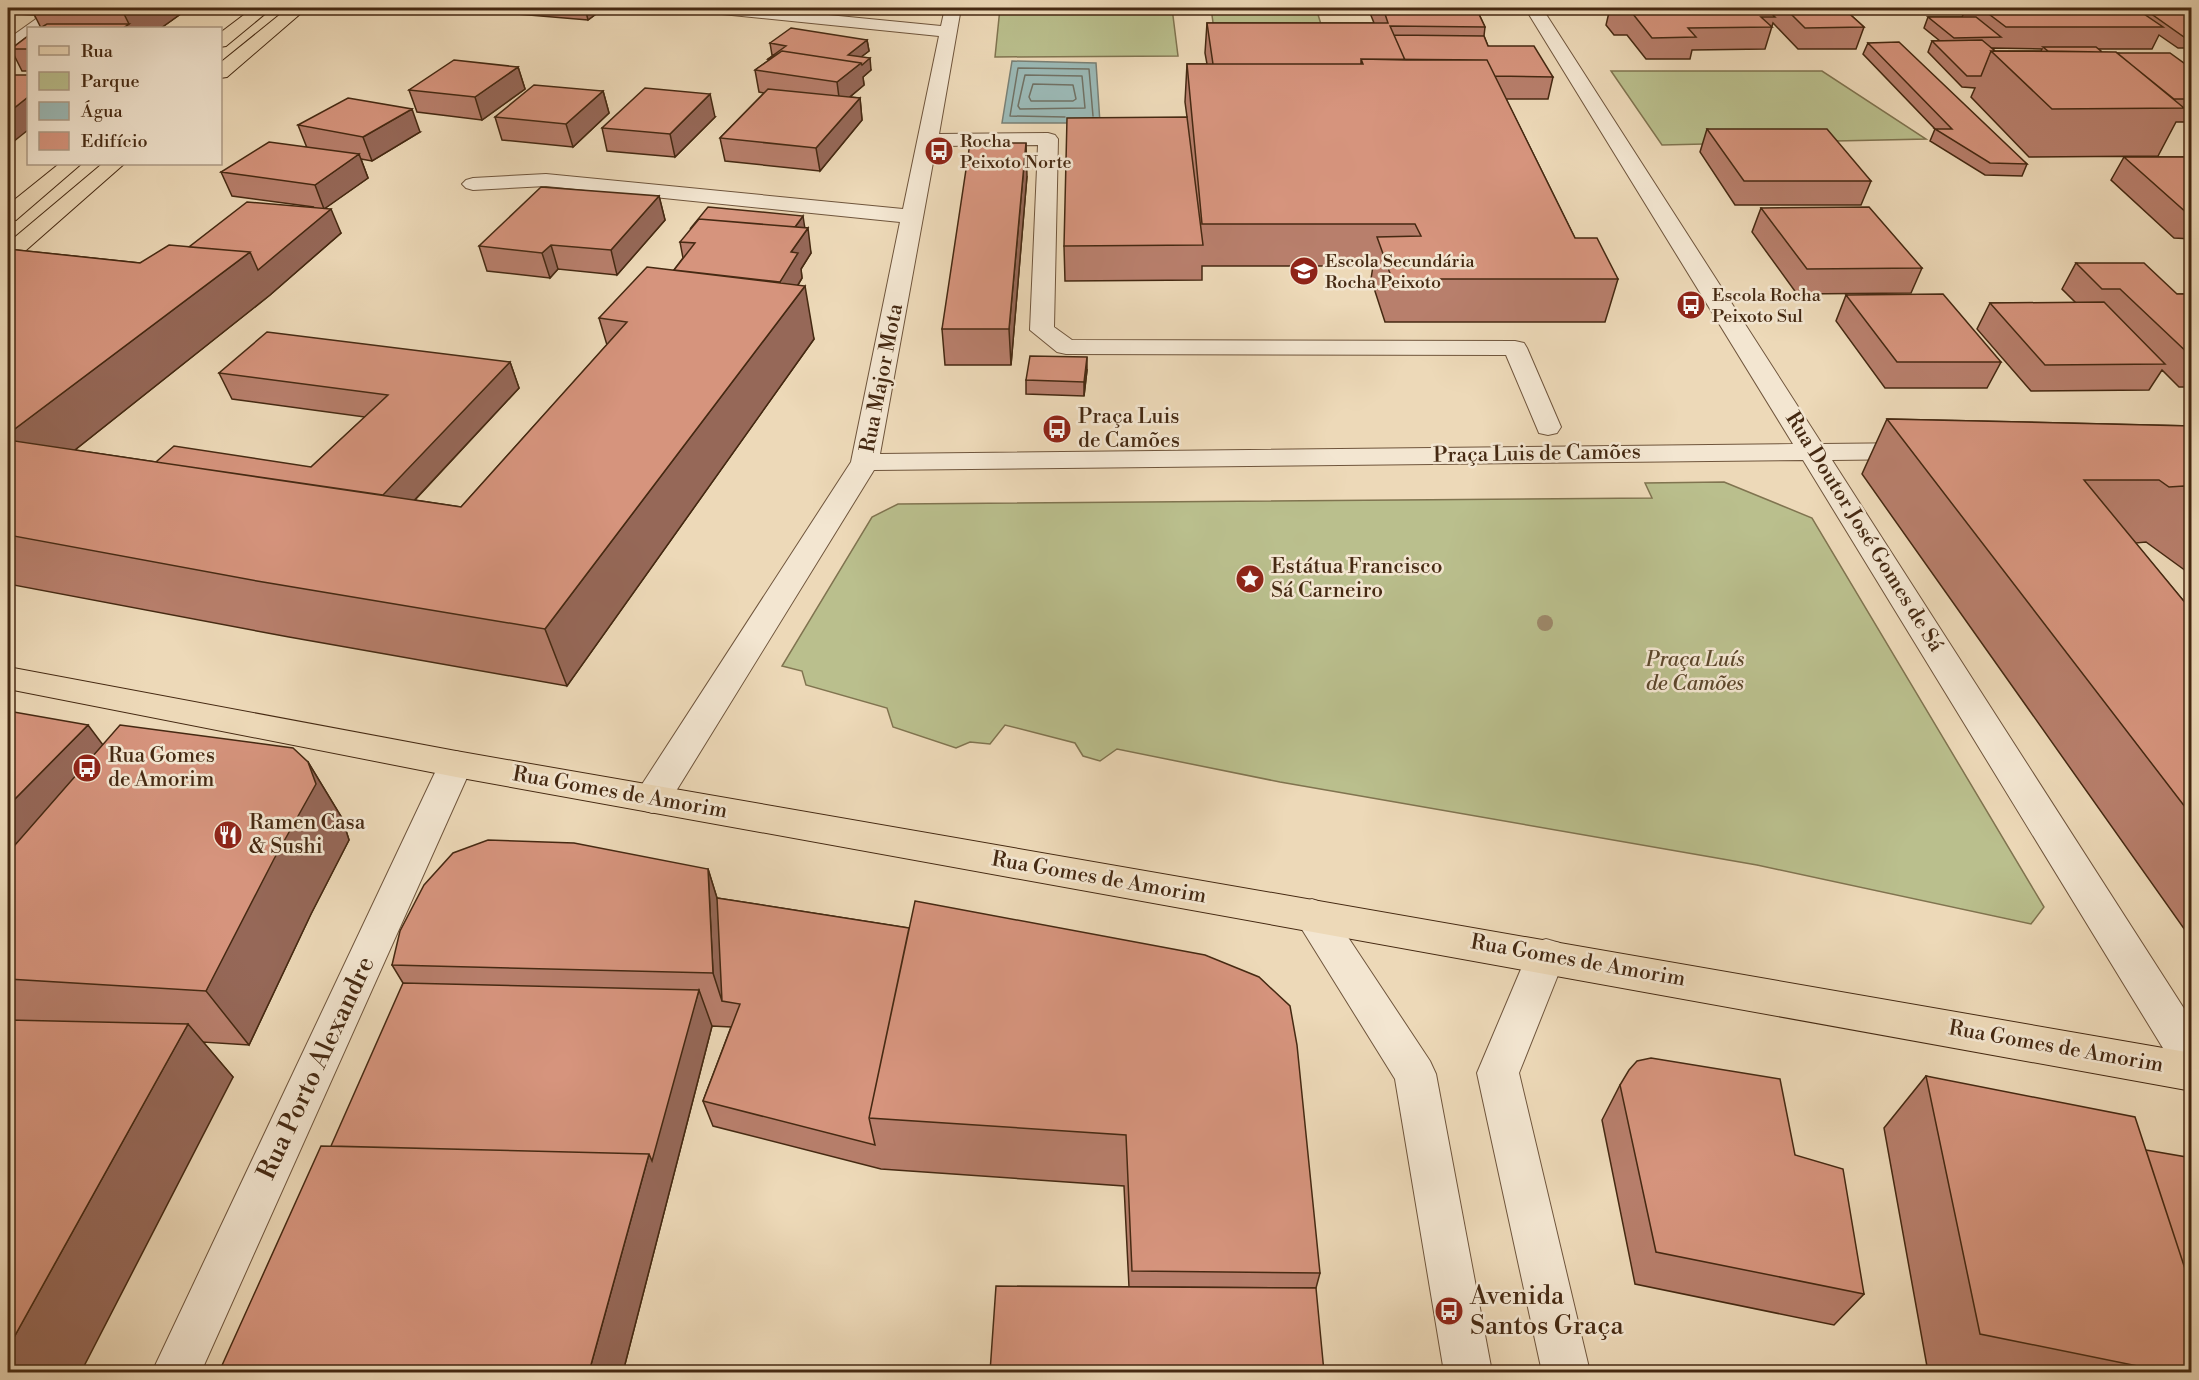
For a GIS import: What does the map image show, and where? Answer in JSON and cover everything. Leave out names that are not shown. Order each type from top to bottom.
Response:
[{"type":"main road","points":[[222,40],[263,8]]},
{"type":"main road","points":[[222,71],[297,8]]},
{"type":"main road","points":[[8,215],[70,165]]},
{"type":"main road","points":[[8,254],[113,165]]},
{"type":"main road","name":"Rua Gomes de Amorim","points":[[8,678],[456,764],[2192,1072]]},
{"type":"street","points":[[8,8],[43,11],[45,21],[36,27]]},
{"type":"street","points":[[711,8],[948,32]]},
{"type":"street","name":"Rua Major Mota","points":[[652,799],[866,462],[953,8]]},
{"type":"street","name":"Rua Doutor José Gomes de Sá","points":[[1534,8],[1814,451],[2192,1058]]},
{"type":"street","points":[[8,47],[27,34]]},
{"type":"street","points":[[928,140],[1048,140],[1042,330],[1066,347],[1515,348],[1548,427]]},
{"type":"street","points":[[473,184],[546,180],[913,217]]},
{"type":"street","name":"Praça Luis de Camões","points":[[866,462],[1940,451]]},
{"type":"street","name":"Rua Porto Alexandre","points":[[176,1372],[456,764]]},
{"type":"street","points":[[1312,915],[1415,1074],[1468,1372]]},
{"type":"street","points":[[1546,956],[1498,1074],[1566,1372]]},
{"type":"green space","points":[[1000,8],[1172,8],[1178,56],[995,57]]},
{"type":"green space","points":[[1211,8],[1316,8],[1327,44],[1215,37]]},
{"type":"green space","points":[[1611,71],[1822,71],[1926,139],[1662,145]]},
{"type":"green space","name":"Praça Luís de Camões","points":[[1724,482],[1812,518],[2044,907],[2031,924],[1757,865],[1280,782],[1117,749],[1100,761],[1083,756],[1075,743],[1005,725],[990,744],[970,742],[956,748],[893,727],[887,708],[806,685],[802,671],[782,666],[872,517],[898,504],[1652,498],[1645,483]]},
{"type":"water","points":[[1012,61],[1096,63],[1100,123],[1002,123]]},
{"type":"building","points":[[1383,8],[1476,8],[1485,27],[1390,26],[1405,60],[1361,59],[1361,64],[1213,64],[1207,23],[1388,23]]},
{"type":"building","points":[[1614,8],[1766,8],[1775,17],[1761,17],[1772,27],[1688,28],[1696,37],[1652,38],[1633,14],[1619,14]]},
{"type":"building","points":[[1785,8],[1843,8],[1864,27],[1805,28]]},
{"type":"building","points":[[1981,8],[2135,8],[2163,27],[2006,27]]},
{"type":"building","points":[[2143,8],[2192,9],[2192,37],[2184,37]]},
{"type":"building","points":[[1928,17],[1976,17],[2001,37],[1954,38]]},
{"type":"building","points":[[47,24],[129,24],[124,27],[42,27]]},
{"type":"building","points":[[791,28],[867,40],[848,55],[870,58],[862,65],[782,51],[768,59],[786,46],[770,43]]},
{"type":"building","points":[[1394,35],[1484,36],[1488,46],[1534,46],[1553,77],[1495,76],[1487,60],[1405,60]]},
{"type":"building","points":[[27,37],[27,49],[11,49]]},
{"type":"building","points":[[1982,40],[1995,51],[1991,51],[1981,76],[1967,76],[1932,41]]},
{"type":"building","points":[[1899,42],[2027,164],[1990,163],[1935,129],[1952,129],[1868,43]]},
{"type":"building","points":[[2043,47],[2096,47],[2102,52],[2048,51]]},
{"type":"building","points":[[782,51],[861,63],[837,82],[755,70]]},
{"type":"building","points":[[1991,51],[2116,52],[2184,108],[2052,109]]},
{"type":"building","points":[[2117,53],[2170,53],[2192,69],[2192,99],[2174,99]]},
{"type":"building","points":[[1361,59],[1487,60],[1575,238],[1597,238],[1618,279],[1392,279],[1377,237],[1421,236],[1415,224],[1202,224],[1187,64],[1363,64]]},
{"type":"building","points":[[454,60],[518,67],[475,97],[409,90]]},
{"type":"building","points":[[8,75],[27,75],[27,98],[8,113]]},
{"type":"building","points":[[534,85],[603,91],[566,124],[495,117]]},
{"type":"building","points":[[645,88],[710,94],[670,134],[602,128]]},
{"type":"building","points":[[768,89],[860,98],[816,148],[720,138]]},
{"type":"building","points":[[348,98],[412,109],[363,137],[298,125]]},
{"type":"building","points":[[1187,117],[1203,245],[1064,246],[1067,118]]},
{"type":"building","points":[[1707,129],[1827,129],[1871,181],[1744,181]]},
{"type":"building","points":[[269,142],[359,154],[315,185],[221,172]]},
{"type":"building","points":[[970,143],[1026,143],[1009,329],[942,329]]},
{"type":"building","points":[[2124,157],[2192,157],[2192,214],[2188,214]]},
{"type":"building","points":[[541,187],[659,196],[611,250],[551,245],[542,253],[479,246]]},
{"type":"building","points":[[247,202],[331,209],[258,270],[250,252],[189,247]]},
{"type":"building","points":[[708,207],[803,216],[795,227],[699,219],[690,229]]},
{"type":"building","points":[[1869,207],[1922,268],[1807,269],[1761,208]]},
{"type":"building","points":[[699,219],[808,228],[791,252],[798,253],[780,282],[674,270],[695,243],[680,242]]},
{"type":"building","points":[[169,245],[250,252],[8,434],[8,249],[140,263]]},
{"type":"building","points":[[2076,263],[2144,263],[2177,294],[2192,294],[2192,357],[2120,289],[2102,289]]},
{"type":"building","points":[[647,267],[805,286],[545,629],[257,581],[8,535],[8,440],[461,507],[627,322],[599,318]]},
{"type":"building","points":[[1943,294],[2001,362],[1897,362],[1846,295]]},
{"type":"building","points":[[2104,302],[2165,364],[2045,365],[1990,303]]},
{"type":"building","points":[[267,332],[510,362],[383,495],[156,462],[174,446],[311,467],[388,395],[219,373]]},
{"type":"building","points":[[1030,356],[1087,357],[1084,382],[1026,380]]},
{"type":"building","points":[[1887,419],[2192,426],[2192,491],[2184,486],[2169,487],[2159,480],[2084,480],[2192,611],[2192,816]]},
{"type":"building","points":[[8,711],[88,725],[8,806]]},
{"type":"building","points":[[120,725],[293,748],[308,762],[316,784],[274,859],[206,991],[8,979],[8,853]]},
{"type":"building","points":[[488,840],[574,843],[708,869],[713,973],[392,965],[400,931],[424,885],[453,853]]},
{"type":"building","points":[[717,898],[909,928],[869,1118],[875,1145],[703,1101],[740,1004],[722,1001]]},
{"type":"building","points":[[915,901],[1205,955],[1259,977],[1290,1006],[1297,1045],[1320,1273],[1132,1271],[1126,1135],[869,1118]]},
{"type":"building","points":[[403,983],[699,990],[652,1161],[649,1154],[331,1146]]},
{"type":"building","points":[[8,1020],[188,1024],[8,1348]]},
{"type":"building","points":[[1651,1058],[1780,1079],[1795,1155],[1843,1169],[1864,1294],[1656,1252],[1620,1085],[1637,1061]]},
{"type":"building","points":[[1926,1076],[2135,1117],[2192,1290],[2192,1372],[2167,1372],[1980,1334]]},
{"type":"building","points":[[321,1146],[649,1154],[589,1372],[219,1372]]},
{"type":"building","points":[[2146,1150],[2192,1158],[2192,1290]]},
{"type":"building","points":[[996,1286],[1316,1288],[1324,1372],[990,1372]]},
{"type":"building","points":[[1715,1366],[1745,1372],[1716,1372]]},
{"type":"place","name":"Rocha Peixoto Norte","points":[[939,151]]},
{"type":"place","name":"Escola Secundária Rocha Peixoto","points":[[1304,271]]},
{"type":"place","name":"Escola Rocha Peixoto Sul","points":[[1691,305]]},
{"type":"place","name":"Praça Luis de Camões","points":[[1057,429]]},
{"type":"place","name":"Estátua Francisco Sá Carneiro","points":[[1250,579]]},
{"type":"place","name":"Rua Gomes de Amorim","points":[[87,768]]},
{"type":"place","name":"Ramen Casa & Sushi","points":[[228,835]]},
{"type":"place","name":"Avenida Santos Graça","points":[[1449,1311]]}]
